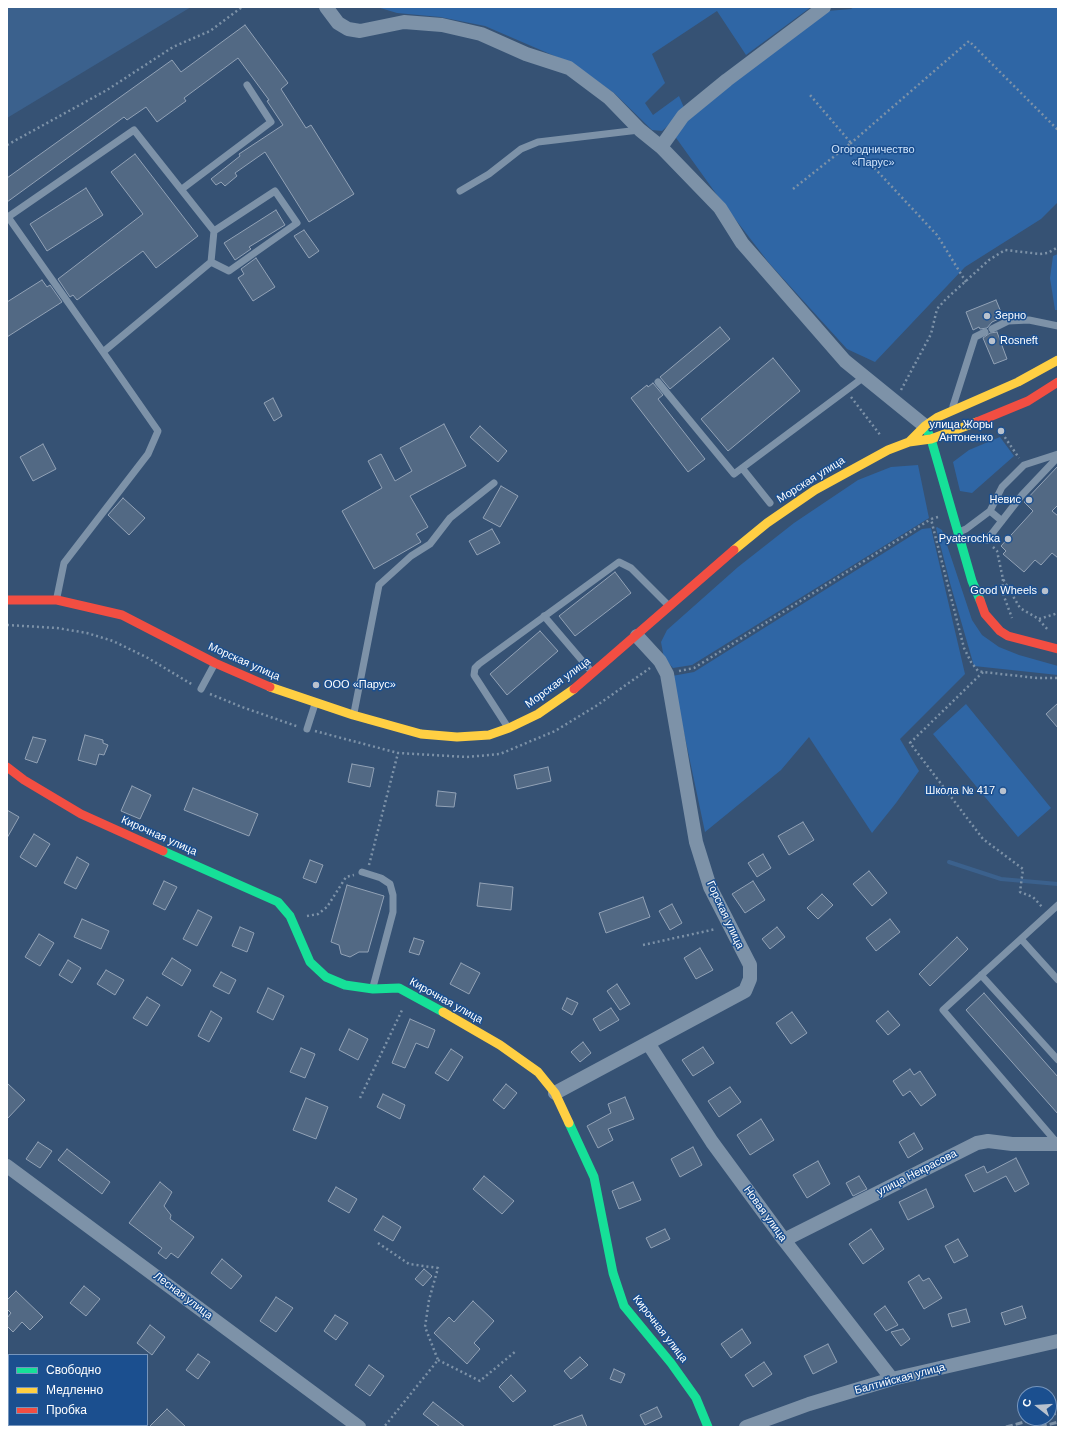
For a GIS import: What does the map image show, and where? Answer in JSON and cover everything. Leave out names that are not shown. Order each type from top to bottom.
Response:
[{"type":"main road","name":"Морская улица","points":[[909,442],[925,426],[951,412],[1018,382],[1058,360]]},
{"type":"main road","name":"Морская улица","points":[[7,600],[57,600],[122,615],[215,663],[274,689],[353,715],[421,734],[450,736],[489,735],[509,728],[538,714],[592,673],[637,636],[669,606],[767,524],[815,490],[878,455],[909,442],[931,439],[992,417],[1028,401],[1057,385]]},
{"type":"main road","points":[[925,426],[931,439],[957,533],[980,604],[991,622],[1008,636],[1058,650]]},
{"type":"main road","name":"Кирочная улица","points":[[7,767],[24,780],[81,814],[278,902],[290,916],[296,933],[310,962],[326,977],[345,985],[373,989],[399,988],[411,993],[512,1054],[538,1072],[555,1093],[594,1177],[613,1273],[624,1306],[671,1363],[696,1398],[708,1427]]},
{"type":"street","points":[[326,7],[338,23],[348,29],[360,31],[404,22],[442,25],[482,34],[526,54],[569,68],[609,98],[640,130],[661,147],[720,208],[742,243],[845,361],[925,426]]},
{"type":"street","points":[[661,147],[682,116],[824,7]]},
{"type":"street","name":"Горская улица","points":[[555,1093],[745,991],[750,979],[750,965],[728,926],[710,887],[696,842],[667,674],[660,661],[637,636]]},
{"type":"street","name":"Новая улица","points":[[648,1043],[712,1142],[784,1240],[892,1379]]},
{"type":"street","name":"улица Некрасова","points":[[784,1240],[977,1143],[988,1141],[1012,1144],[1058,1144]]},
{"type":"street","name":"Лесная улица","points":[[7,1166],[359,1427]]},
{"type":"street","name":"Балтийская улица","points":[[746,1427],[809,1404],[892,1379],[1058,1341]]},
{"type":"lane","points":[[182,189],[271,122],[247,85]]},
{"type":"lane","points":[[57,600],[64,563],[148,454],[158,432],[8,217],[134,130],[214,230],[211,262],[103,352]]},
{"type":"lane","points":[[460,192],[489,174],[521,149],[538,142],[640,130]]},
{"type":"lane","points":[[211,262],[229,271],[297,223],[275,192],[214,230]]},
{"type":"lane","points":[[951,412],[975,337],[1008,321],[1029,320],[1058,326]]},
{"type":"lane","points":[[658,382],[734,474],[864,376]]},
{"type":"lane","points":[[957,533],[966,530],[990,511],[1002,487],[1024,465],[1058,454]]},
{"type":"lane","points":[[987,540],[1022,495],[1058,458]]},
{"type":"lane","points":[[742,468],[770,503]]},
{"type":"lane","points":[[353,715],[379,586],[411,556],[430,544],[450,518],[494,483]]},
{"type":"lane","points":[[990,511],[1002,521]]},
{"type":"lane","points":[[509,728],[474,674],[475,668],[619,562],[631,568],[669,606]]},
{"type":"lane","points":[[544,616],[592,673]]},
{"type":"lane","points":[[201,689],[215,663]]},
{"type":"lane","points":[[308,729],[315,703]]},
{"type":"lane","points":[[364,873],[381,878],[390,884],[393,895],[393,912],[373,989]]},
{"type":"lane","points":[[1058,905],[943,1010],[1058,1144]]},
{"type":"lane","points":[[1021,939],[1058,980]]},
{"type":"lane","points":[[981,975],[1058,1060]]},
{"type":"path","points":[[7,145],[107,90],[173,47],[210,31],[242,7]]},
{"type":"path","points":[[793,189],[851,143],[969,41],[1058,130]]},
{"type":"path","points":[[810,95],[851,143],[937,235],[966,282]]},
{"type":"path","points":[[894,401],[906,383],[924,350],[931,334],[937,309],[946,299],[989,260],[1005,250],[1040,254],[1048,253],[1058,247]]},
{"type":"path","points":[[846,390],[876,428],[883,440]]},
{"type":"path","points":[[995,436],[1008,430]]},
{"type":"path","points":[[1002,433],[1024,465]]},
{"type":"path","points":[[667,674],[694,668],[931,519]]},
{"type":"path","points":[[987,540],[997,552],[1004,579],[1020,608],[1039,619],[1058,614]]},
{"type":"path","points":[[1004,579],[1002,591],[1013,622]]},
{"type":"path","points":[[983,672],[910,743],[983,839],[1023,869],[1020,892],[1033,897],[1049,914]]},
{"type":"path","points":[[290,916],[307,916],[318,914],[327,907],[346,877],[364,873],[398,753]]},
{"type":"path","points":[[643,945],[728,926]]},
{"type":"path","points":[[360,1098],[411,993]]},
{"type":"path","points":[[378,1243],[409,1264],[438,1268],[429,1300],[425,1327],[438,1360],[480,1380],[516,1351]]},
{"type":"path","points":[[384,1427],[438,1360]]},
{"type":"green space","points":[[377,7],[811,7],[746,55],[717,11],[652,54],[665,83],[645,103],[653,115],[679,96],[685,110],[662,131],[652,130],[614,93],[573,64],[485,26],[440,17],[397,13]]},
{"type":"green space","name":"Огородничество «Парус»","points":[[854,7],[1058,7],[1058,202],[1041,219],[965,267],[875,362],[847,349],[769,263],[722,202],[674,135],[685,120],[827,11],[851,9]]},
{"type":"green space","points":[[1058,254],[1058,310],[1055,310],[1050,278],[1053,256]]},
{"type":"green space","points":[[1000,437],[1014,456],[972,493],[960,491],[953,462],[969,450]]},
{"type":"green space","points":[[918,465],[929,518],[692,665],[673,668],[664,658],[661,642],[667,630],[738,567],[794,523],[858,480],[891,467]]},
{"type":"green space","points":[[937,527],[942,530],[972,620],[982,635],[999,647],[1019,655],[1058,666],[1058,675],[974,666],[950,583],[936,528]]},
{"type":"green space","points":[[931,528],[965,674],[900,739],[919,771],[896,803],[872,833],[809,737],[781,770],[705,832],[672,676],[694,672],[922,529]]},
{"type":"green space","points":[[966,704],[1051,808],[1018,837],[933,734]]},
{"type":"shaded area","points":[[7,7],[191,7],[7,118]]},
{"type":"building","points":[[245,25],[288,83],[281,89],[306,128],[311,125],[354,194],[309,222],[265,152],[235,173],[237,176],[225,186],[221,182],[216,185],[211,179],[240,156],[239,154],[283,125],[267,101],[269,100],[238,58],[184,98],[186,101],[157,122],[146,107],[127,120],[124,117],[7,202],[7,178],[172,60],[181,72]]},
{"type":"building","points":[[135,154],[198,236],[156,268],[143,251],[77,300],[73,295],[70,297],[58,279],[143,214],[111,172]]},
{"type":"building","points":[[86,188],[103,215],[47,251],[30,224]]},
{"type":"building","points":[[276,210],[285,225],[249,247],[251,249],[235,260],[224,243]]},
{"type":"building","points":[[304,230],[319,251],[309,258],[294,236]]},
{"type":"building","points":[[256,258],[275,287],[253,301],[238,278],[244,274],[241,269]]},
{"type":"building","points":[[42,280],[47,287],[50,285],[62,302],[7,337],[7,302]]},
{"type":"building","points":[[996,300],[1003,317],[992,322],[987,328],[980,329],[979,327],[973,330],[966,312]]},
{"type":"building","points":[[720,327],[730,339],[670,389],[660,377]]},
{"type":"building","points":[[997,332],[1007,359],[994,364],[983,338],[990,333]]},
{"type":"building","points":[[773,358],[800,391],[728,451],[701,419]]},
{"type":"building","points":[[653,383],[663,395],[658,399],[705,459],[688,472],[631,398],[647,385],[648,387]]},
{"type":"building","points":[[273,398],[282,416],[274,421],[264,403]]},
{"type":"building","points":[[444,424],[466,466],[410,496],[428,527],[416,534],[421,542],[374,569],[342,511],[382,488],[368,461],[381,454],[395,481],[412,471],[400,448]]},
{"type":"building","points":[[480,426],[507,451],[498,462],[470,437]]},
{"type":"building","points":[[43,444],[56,469],[33,481],[20,457]]},
{"type":"building","points":[[1058,466],[1058,505],[1052,511],[1058,516],[1058,558],[1052,553],[1041,565],[1035,560],[1024,572],[1003,554],[1006,551],[1001,546],[1033,511],[1024,502]]},
{"type":"building","points":[[501,486],[518,496],[500,527],[483,518]]},
{"type":"building","points":[[123,498],[145,518],[129,535],[108,515]]},
{"type":"building","points":[[492,529],[500,543],[477,555],[469,541]]},
{"type":"building","points":[[615,572],[631,593],[575,636],[559,616]]},
{"type":"building","points":[[540,631],[558,651],[507,695],[490,674]]},
{"type":"building","points":[[1058,703],[1058,728],[1046,714]]},
{"type":"building","points":[[85,735],[103,740],[103,743],[108,745],[104,755],[99,754],[96,765],[78,760]]},
{"type":"building","points":[[33,737],[46,740],[37,763],[25,759]]},
{"type":"building","points":[[352,764],[374,768],[370,787],[348,782]]},
{"type":"building","points":[[548,767],[551,781],[517,789],[514,775]]},
{"type":"building","points":[[132,786],[151,795],[140,819],[121,811]]},
{"type":"building","points":[[193,788],[258,814],[249,836],[184,810]]},
{"type":"building","points":[[438,791],[456,793],[454,807],[436,806]]},
{"type":"building","points":[[7,810],[19,817],[7,838]]},
{"type":"building","points":[[803,822],[814,840],[789,855],[778,836]]},
{"type":"building","points":[[34,834],[50,844],[36,867],[20,857]]},
{"type":"building","points":[[763,854],[771,868],[757,877],[748,863]]},
{"type":"building","points":[[77,857],[89,864],[76,889],[64,883]]},
{"type":"building","points":[[310,860],[323,865],[316,883],[303,878]]},
{"type":"building","points":[[869,871],[887,893],[872,906],[853,884]]},
{"type":"building","points":[[164,881],[177,887],[165,910],[153,904]]},
{"type":"building","points":[[753,881],[765,900],[745,913],[732,894]]},
{"type":"building","points":[[480,883],[513,887],[511,910],[477,906]]},
{"type":"building","points":[[347,885],[384,896],[368,952],[359,952],[350,957],[341,954],[339,945],[331,942]]},
{"type":"building","points":[[822,894],[833,905],[818,919],[807,908]]},
{"type":"building","points":[[643,897],[650,917],[606,933],[599,913]]},
{"type":"building","points":[[672,904],[682,923],[670,930],[659,911]]},
{"type":"building","points":[[198,910],[212,917],[197,946],[183,939]]},
{"type":"building","points":[[82,919],[109,931],[101,949],[74,937]]},
{"type":"building","points":[[890,919],[900,932],[876,951],[866,938]]},
{"type":"building","points":[[240,927],[254,933],[247,952],[232,946]]},
{"type":"building","points":[[777,927],[785,937],[770,949],[762,939]]},
{"type":"building","points":[[39,934],[54,943],[40,966],[25,957]]},
{"type":"building","points":[[957,937],[968,949],[930,986],[919,974]]},
{"type":"building","points":[[414,938],[424,941],[419,955],[409,952]]},
{"type":"building","points":[[700,948],[713,970],[696,979],[684,958]]},
{"type":"building","points":[[172,958],[191,970],[182,986],[162,974]]},
{"type":"building","points":[[68,960],[81,968],[72,983],[59,975]]},
{"type":"building","points":[[461,963],[480,973],[469,994],[450,984]]},
{"type":"building","points":[[106,970],[124,980],[115,995],[97,984]]},
{"type":"building","points":[[221,972],[236,980],[229,994],[213,986]]},
{"type":"building","points":[[617,984],[630,1004],[620,1010],[607,991]]},
{"type":"building","points":[[268,988],[284,996],[273,1020],[257,1012]]},
{"type":"building","points":[[984,993],[1058,1077],[1058,1114],[966,1010]]},
{"type":"building","points":[[147,997],[160,1005],[147,1026],[133,1018]]},
{"type":"building","points":[[567,998],[578,1003],[572,1015],[562,1009]]},
{"type":"building","points":[[611,1008],[619,1020],[600,1031],[593,1019]]},
{"type":"building","points":[[211,1011],[222,1018],[209,1042],[198,1036]]},
{"type":"building","points":[[888,1011],[900,1025],[888,1035],[876,1021]]},
{"type":"building","points":[[792,1012],[807,1033],[791,1044],[776,1023]]},
{"type":"building","points":[[410,1019],[435,1030],[428,1048],[416,1043],[405,1068],[392,1063]]},
{"type":"building","points":[[349,1029],[368,1039],[358,1060],[339,1050]]},
{"type":"building","points":[[583,1042],[591,1053],[580,1062],[571,1052]]},
{"type":"building","points":[[703,1047],[714,1063],[693,1076],[682,1060]]},
{"type":"building","points":[[301,1048],[315,1054],[305,1078],[290,1072]]},
{"type":"building","points":[[451,1049],[463,1057],[448,1081],[435,1073]]},
{"type":"building","points":[[910,1069],[914,1075],[920,1071],[936,1095],[921,1106],[910,1091],[903,1096],[893,1081]]},
{"type":"building","points":[[7,1083],[25,1100],[7,1119]]},
{"type":"building","points":[[506,1084],[517,1093],[504,1109],[493,1100]]},
{"type":"building","points":[[730,1087],[741,1102],[719,1117],[708,1101]]},
{"type":"building","points":[[383,1094],[405,1105],[400,1119],[377,1107]]},
{"type":"building","points":[[625,1097],[634,1119],[608,1129],[613,1140],[598,1148],[587,1126],[611,1113],[608,1104]]},
{"type":"building","points":[[306,1098],[328,1107],[316,1139],[293,1130]]},
{"type":"building","points":[[761,1119],[774,1140],[750,1155],[737,1135]]},
{"type":"building","points":[[914,1133],[923,1149],[908,1158],[899,1142]]},
{"type":"building","points":[[38,1142],[52,1151],[40,1168],[26,1159]]},
{"type":"building","points":[[693,1147],[702,1165],[680,1177],[671,1159]]},
{"type":"building","points":[[67,1149],[110,1182],[102,1194],[58,1160]]},
{"type":"building","points":[[1016,1158],[1029,1184],[1015,1192],[1006,1176],[974,1192],[965,1175],[984,1166],[987,1173]]},
{"type":"building","points":[[818,1161],[830,1184],[807,1198],[793,1175]]},
{"type":"building","points":[[484,1176],[514,1201],[502,1214],[473,1189]]},
{"type":"building","points":[[859,1176],[867,1189],[853,1196],[846,1183]]},
{"type":"building","points":[[160,1182],[172,1192],[164,1206],[171,1215],[170,1219],[194,1237],[178,1258],[171,1253],[166,1259],[158,1253],[162,1248],[129,1223]]},
{"type":"building","points":[[633,1182],[641,1200],[619,1209],[612,1191]]},
{"type":"building","points":[[336,1187],[357,1199],[349,1213],[328,1201]]},
{"type":"building","points":[[926,1189],[934,1207],[908,1220],[899,1202]]},
{"type":"building","points":[[383,1216],[401,1227],[393,1241],[374,1230]]},
{"type":"building","points":[[665,1229],[670,1239],[651,1248],[646,1238]]},
{"type":"building","points":[[871,1229],[884,1249],[863,1264],[849,1244]]},
{"type":"building","points":[[958,1239],[968,1256],[954,1263],[945,1246]]},
{"type":"building","points":[[222,1259],[242,1276],[231,1289],[211,1273]]},
{"type":"building","points":[[424,1269],[432,1276],[423,1286],[415,1279]]},
{"type":"building","points":[[919,1275],[923,1281],[929,1278],[942,1298],[924,1309],[908,1282]]},
{"type":"building","points":[[84,1286],[100,1299],[86,1316],[70,1303]]},
{"type":"building","points":[[16,1291],[43,1317],[30,1330],[22,1322],[13,1332],[7,1326],[7,1318],[11,1313],[7,1309],[7,1300]]},
{"type":"building","points":[[276,1297],[293,1308],[276,1332],[260,1321]]},
{"type":"building","points":[[473,1301],[494,1321],[474,1343],[480,1349],[467,1364],[434,1333],[449,1317],[454,1322]]},
{"type":"building","points":[[885,1306],[898,1325],[886,1331],[874,1314]]},
{"type":"building","points":[[1022,1306],[1026,1318],[1005,1325],[1001,1313]]},
{"type":"building","points":[[966,1309],[970,1322],[952,1327],[948,1314]]},
{"type":"building","points":[[335,1315],[348,1323],[336,1340],[324,1331]]},
{"type":"building","points":[[150,1325],[165,1337],[152,1355],[137,1343]]},
{"type":"building","points":[[742,1329],[751,1343],[731,1358],[721,1344]]},
{"type":"building","points":[[903,1329],[910,1339],[901,1346],[891,1332]]},
{"type":"building","points":[[828,1344],[837,1362],[813,1374],[804,1356]]},
{"type":"building","points":[[198,1354],[210,1362],[198,1379],[186,1370]]},
{"type":"building","points":[[580,1357],[588,1365],[571,1379],[564,1371]]},
{"type":"building","points":[[764,1362],[772,1374],[753,1387],[745,1375]]},
{"type":"building","points":[[369,1365],[384,1376],[370,1396],[355,1385]]},
{"type":"building","points":[[614,1369],[625,1374],[621,1383],[610,1379]]},
{"type":"building","points":[[511,1375],[526,1391],[513,1402],[499,1387]]},
{"type":"building","points":[[433,1402],[465,1427],[440,1427],[423,1414]]},
{"type":"building","points":[[657,1407],[662,1417],[645,1425],[640,1415]]},
{"type":"building","points":[[167,1409],[186,1427],[149,1427]]},
{"type":"building","points":[[582,1415],[587,1427],[553,1427],[553,1426]]},
{"type":"waterway","points":[[949,862],[1001,879],[1058,884]]},
{"type":"railway","points":[[1040,1427],[1058,1422]]},
{"type":"railway","points":[[1006,1427],[1017,1424]]},
{"type":"traffic: fast","points":[[925,426],[931,439],[972,581],[980,600]]},
{"type":"traffic: fast","points":[[163,851],[278,902],[290,916],[310,962],[326,977],[345,985],[373,989],[399,988],[443,1012]]},
{"type":"traffic: fast","points":[[569,1123],[594,1177],[613,1273],[624,1306],[671,1363],[696,1398],[708,1427]]},
{"type":"traffic: slow","points":[[909,442],[925,426],[938,417],[1018,382],[1058,360]]},
{"type":"traffic: slow","points":[[734,550],[767,523],[815,490],[888,450],[909,442],[931,439],[977,422]]},
{"type":"traffic: slow","points":[[270,687],[353,715],[421,734],[457,737],[489,735],[509,728],[538,714],[574,689]]},
{"type":"traffic: slow","points":[[443,1012],[500,1045],[538,1072],[555,1093],[569,1123]]},
{"type":"traffic: jam","points":[[977,422],[1028,401],[1058,382]]},
{"type":"traffic: jam","points":[[574,689],[734,550]]},
{"type":"traffic: jam","points":[[7,600],[57,600],[122,615],[215,663],[270,687]]},
{"type":"traffic: jam","points":[[980,600],[985,614],[1000,631],[1008,636],[1058,649]]},
{"type":"traffic: jam","points":[[7,767],[24,780],[81,814],[163,851]]},
{"type":"place","name":"Зерно","points":[[987,316]]},
{"type":"place","name":"Rosneft","points":[[992,341]]},
{"type":"place","name":"улица Жоры Антоненко","points":[[1001,431]]},
{"type":"place","name":"Невис","points":[[1029,500]]},
{"type":"place","name":"Pyaterochka","points":[[1008,539]]},
{"type":"place","name":"Good Wheels","points":[[1045,591]]},
{"type":"place","name":"ООО «Парус»","points":[[316,685]]},
{"type":"place","name":"Школа № 417","points":[[1003,791]]}]
